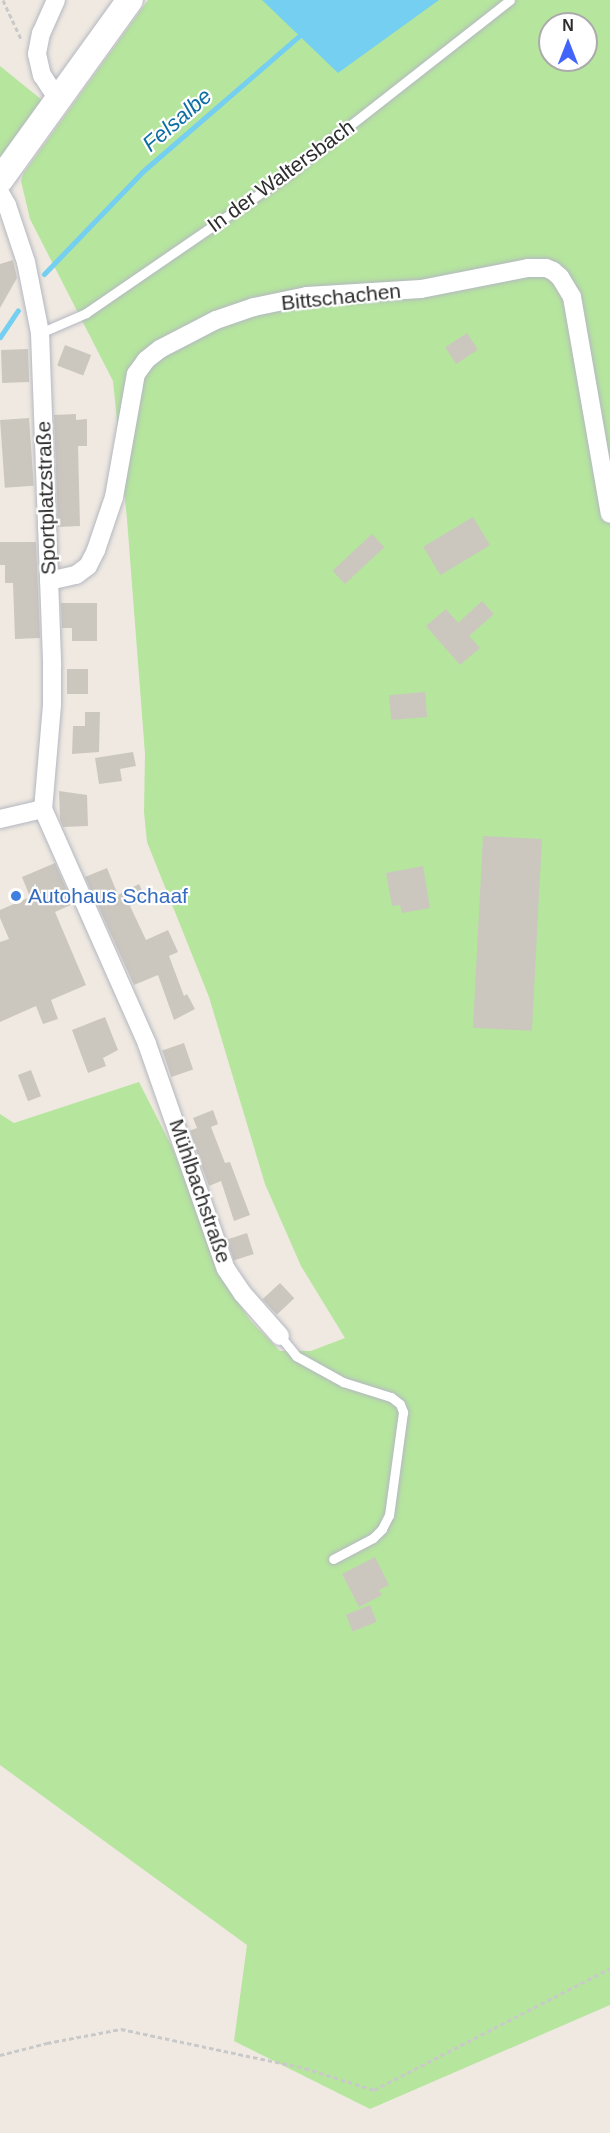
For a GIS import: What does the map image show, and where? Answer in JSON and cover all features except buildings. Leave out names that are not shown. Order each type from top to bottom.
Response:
[{"type":"main road","points":[[0,180],[57,98],[130,0]]},
{"type":"street","points":[[56,0],[41,33],[37,54],[42,75],[57,98]]},
{"type":"street","name":"Sportplatzstraße","points":[[0,193],[7,205],[26,262],[39,333],[52,705],[43,809]]},
{"type":"street","name":"Bittschachen","points":[[49,581],[76,574],[88,566],[96,550],[114,497],[136,374],[146,360],[160,348],[216,320],[254,307],[307,296],[421,289],[528,268],[546,268],[553,271],[560,277],[572,297],[610,514]]},
{"type":"street","points":[[0,819],[43,809]]},
{"type":"street","name":"Mühlbachstraße","points":[[43,809],[147,1044],[226,1269],[243,1294],[279,1336]]},
{"type":"lane","name":"In der Waltersbach","points":[[39,333],[86,313],[288,174],[510,0]]},
{"type":"lane","name":"Mühlbachstraße","points":[[279,1336],[296,1356],[343,1382],[392,1397],[400,1404],[403,1412],[389,1515],[382,1529],[373,1538],[333,1559]]},
{"type":"path","points":[[3,0],[23,42],[37,54]]},
{"type":"path","points":[[0,2055],[46,2043],[121,2029],[305,2068],[374,2090],[610,1968]]},
{"type":"green space","points":[[148,0],[610,0],[610,2005],[370,2109],[234,2041],[247,1945],[0,1765],[0,1114],[14,1123],[139,1082],[174,1151],[222,1279],[250,1320],[280,1351],[311,1351],[345,1338],[301,1266],[265,1184],[209,997],[147,842],[144,812],[145,754],[127,519],[113,381],[30,219],[21,181],[23,174]]},
{"type":"green space","points":[[0,66],[42,100],[0,161]]},
{"type":"water","points":[[262,0],[439,0],[338,73]]},
{"type":"waterway","name":"Felsalbe","points":[[44,274],[142,172],[306,30]]},
{"type":"waterway","name":"Felsalbe","points":[[0,337],[18,310]]},
{"type":"place","name":"Autohaus Schaaf","points":[[16,896]]}]
